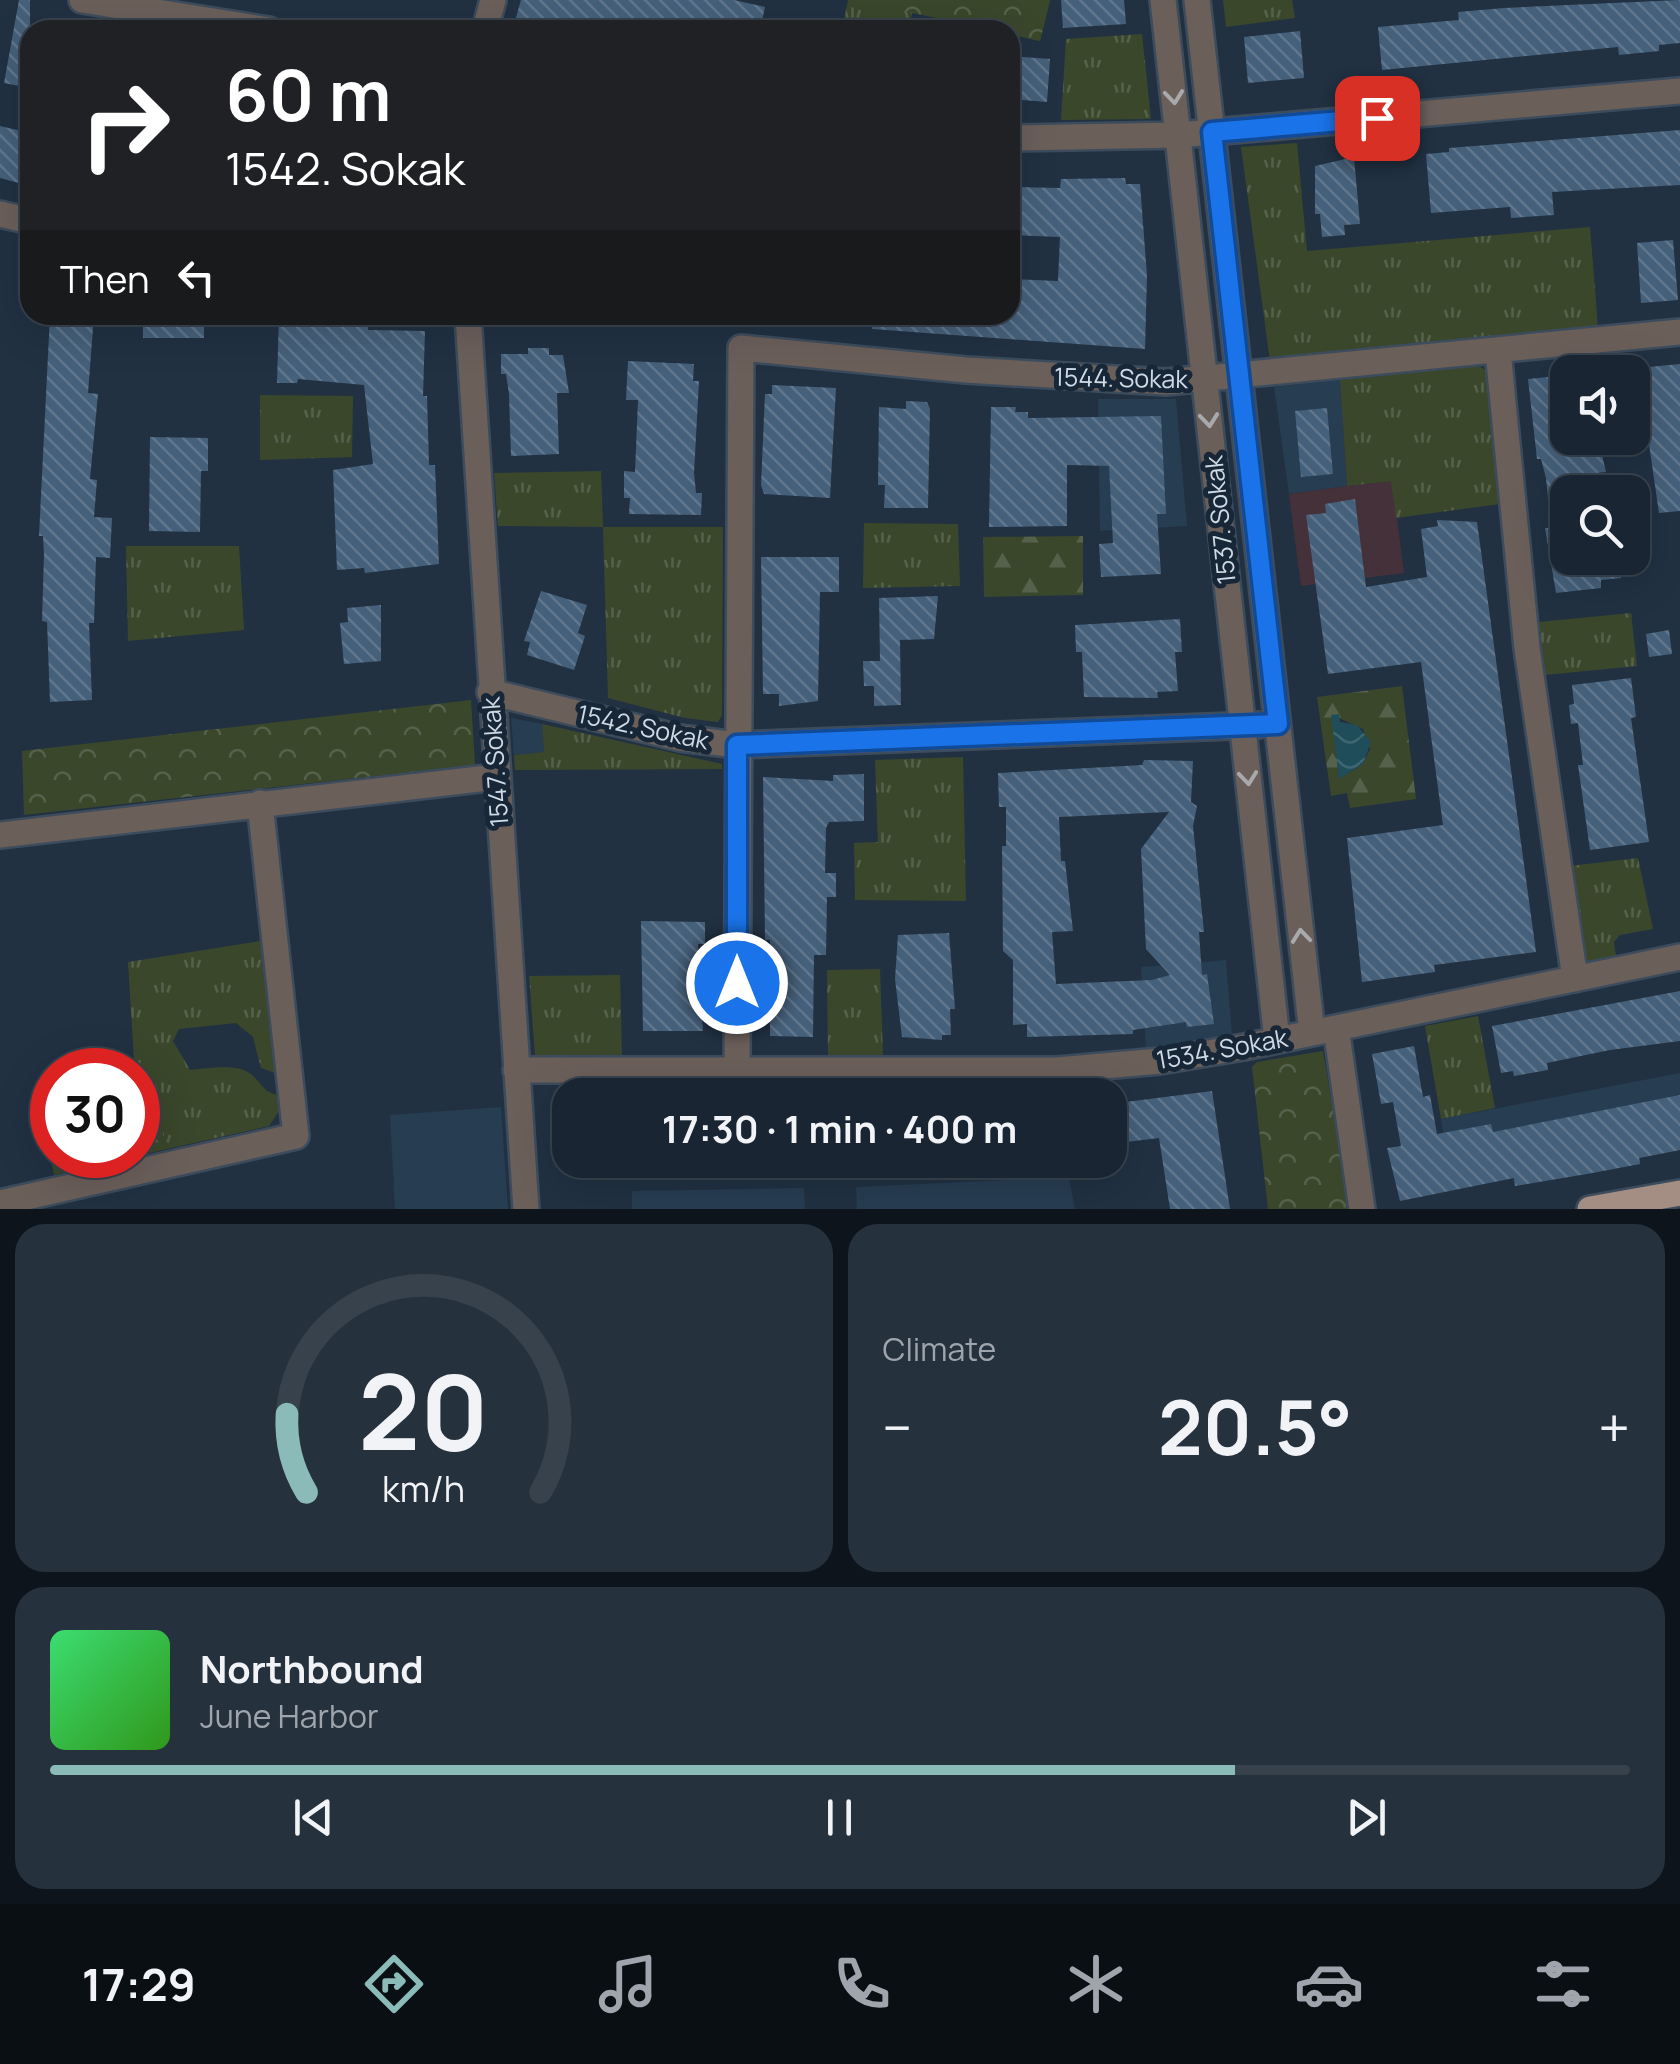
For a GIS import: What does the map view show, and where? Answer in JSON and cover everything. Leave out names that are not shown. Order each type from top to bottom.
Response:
[{"type":"main road","points":[[1590,1209],[1680,1193]]},
{"type":"street","points":[[82,0],[207,20]]},
{"type":"street","name":"1537. Sokak","points":[[1163,0],[1277,1040]]},
{"type":"street","name":"1537. Sokak","points":[[1198,0],[1278,724],[1324,1031],[1362,1209]]},
{"type":"street","points":[[1020,138],[1212,132],[1680,91]]},
{"type":"street","name":"1547. Sokak","points":[[469,325],[526,1209]]},
{"type":"street","name":"1544. Sokak","points":[[737,745],[740,348],[1084,380],[1205,380],[1680,332]]},
{"type":"street","points":[[1498,350],[1530,665],[1575,979]]},
{"type":"street","name":"1542. Sokak","points":[[490,692],[680,738],[737,745],[1278,724]]},
{"type":"street","points":[[736,1070],[737,745]]},
{"type":"street","points":[[0,835],[496,777]]},
{"type":"street","points":[[0,1203],[296,1136],[260,803]]},
{"type":"street","name":"1534. Sokak","points":[[516,1070],[1096,1068],[1277,1040],[1680,958]]},
{"type":"shaded area","points":[[1340,380],[1347,486],[1289,494],[1274,387]]},
{"type":"shaded area","points":[[1098,399],[1176,399],[1187,526],[1100,531]]},
{"type":"shaded area","points":[[1392,480],[1404,573],[1301,586],[1289,494]]},
{"type":"shaded area","points":[[511,718],[542,724],[544,752],[514,755]]},
{"type":"shaded area","points":[[1226,960],[1232,1035],[1146,1048],[1141,967]]},
{"type":"shaded area","points":[[1680,1073],[1680,1150],[1640,1158],[1640,1164],[1515,1186],[1513,1178],[1453,1189],[1441,1119]]},
{"type":"shaded area","points":[[501,1107],[508,1209],[395,1209],[390,1115]]},
{"type":"shaded area","points":[[1069,1178],[1075,1209],[857,1209],[856,1187]]},
{"type":"shaded area","points":[[804,1188],[805,1209],[632,1209],[632,1191]]},
{"type":"green space","points":[[848,0],[1050,0],[1040,41],[1020,36],[1020,20],[952,20],[912,13],[910,20],[844,20]]},
{"type":"green space","points":[[854,0],[1050,0],[1040,41],[1020,36],[1020,20],[945,20]]},
{"type":"green space","points":[[1223,0],[1292,0],[1295,18],[1226,27]]},
{"type":"green space","points":[[1142,34],[1151,119],[1061,120],[1066,39]]},
{"type":"green space","points":[[1297,143],[1307,251],[1590,227],[1598,328],[1270,361],[1241,147]]},
{"type":"green space","points":[[1479,366],[1488,372],[1500,504],[1396,518],[1391,481],[1347,486],[1340,380]]},
{"type":"green space","points":[[260,395],[353,396],[352,457],[260,460]]},
{"type":"green space","points":[[601,471],[603,527],[498,526],[494,473]]},
{"type":"green space","points":[[864,523],[958,524],[960,586],[863,588]]},
{"type":"green space","points":[[603,527],[723,527],[722,715],[718,722],[685,718],[608,698]]},
{"type":"green space","points":[[1083,536],[1083,595],[984,597],[983,537]]},
{"type":"green space","points":[[126,546],[239,546],[244,630],[128,641]]},
{"type":"green space","points":[[1631,613],[1637,666],[1545,675],[1539,622]]},
{"type":"green space","points":[[1402,686],[1416,799],[1350,808],[1347,793],[1331,796],[1317,697]],"holes":[[[1332,715],[1363,729],[1370,749],[1363,764],[1339,779]]]},
{"type":"green space","points":[[471,700],[475,765],[24,815],[22,751]]},
{"type":"green space","points":[[542,724],[722,764],[722,769],[515,770],[514,755],[544,752]]},
{"type":"green space","points":[[963,757],[966,901],[855,900],[854,843],[878,842],[875,760]]},
{"type":"green space","points":[[1638,858],[1653,929],[1620,935],[1614,942],[1616,956],[1585,962],[1570,866]]},
{"type":"green space","points":[[260,941],[275,1073],[261,1068],[253,1037],[236,1023],[179,1029],[173,1041],[190,1070],[240,1069],[277,1095],[279,1111],[269,1126],[167,1149],[160,1128],[160,1048],[133,1048],[128,962]]},
{"type":"green space","points":[[880,969],[883,1056],[828,1056],[827,970]]},
{"type":"green space","points":[[620,975],[622,1055],[535,1055],[529,976]]},
{"type":"green space","points":[[1478,1016],[1495,1108],[1441,1119],[1425,1026]]},
{"type":"green space","points":[[1323,1051],[1350,1209],[1268,1209],[1252,1067],[1257,1062]]},
{"type":"green space","points":[[160,1128],[161,1128],[167,1149],[160,1151]]},
{"type":"water","points":[[1339,714],[1340,722],[1357,725],[1371,742],[1363,764],[1339,779],[1331,715]]},
{"type":"building","points":[[19,0],[30,0],[30,20],[20,20],[20,86],[4,83]]},
{"type":"building","points":[[521,0],[734,0],[765,7],[762,20],[515,20]]},
{"type":"building","points":[[1061,0],[1124,0],[1126,24],[1063,28]]},
{"type":"building","points":[[1680,0],[1680,43],[1659,45],[1659,51],[1619,55],[1618,47],[1382,70],[1378,27],[1459,20],[1458,12]]},
{"type":"building","points":[[1300,31],[1304,78],[1248,83],[1244,37]]},
{"type":"building","points":[[1020,57],[1050,59],[1047,102],[1020,100]]},
{"type":"building","points":[[0,126],[20,131],[20,183],[0,178]]},
{"type":"building","points":[[1680,130],[1680,185],[1552,192],[1554,215],[1511,218],[1510,207],[1431,213],[1426,154],[1449,152],[1449,148]]},
{"type":"building","points":[[1354,157],[1360,224],[1344,225],[1345,235],[1322,237],[1320,214],[1315,214],[1315,166]]},
{"type":"building","points":[[1125,178],[1126,184],[1140,184],[1147,276],[1145,349],[872,329],[872,325],[1020,325],[1020,279],[1058,281],[1060,237],[1020,235],[1020,187],[1060,188],[1061,179]]},
{"type":"building","points":[[1673,240],[1678,300],[1641,303],[1637,243]]},
{"type":"building","points":[[50,325],[93,325],[88,393],[98,394],[90,479],[97,480],[94,517],[112,518],[110,558],[96,557],[94,623],[89,623],[92,700],[50,702],[47,622],[42,621],[43,536],[39,536]]},
{"type":"building","points":[[143,325],[204,325],[204,338],[143,338]]},
{"type":"building","points":[[279,325],[368,325],[368,330],[425,331],[423,396],[427,396],[429,465],[435,465],[439,564],[365,573],[364,568],[337,570],[333,470],[373,464],[364,385],[298,379],[297,383],[277,383]]},
{"type":"building","points":[[528,348],[549,348],[549,355],[563,355],[569,393],[557,393],[559,454],[511,456],[509,394],[506,374],[501,374],[501,354],[528,354]]},
{"type":"building","points":[[628,361],[694,364],[693,381],[699,381],[694,473],[696,493],[702,493],[701,515],[629,514],[630,498],[624,498],[624,471],[635,472],[638,400],[626,400]]},
{"type":"building","points":[[1680,364],[1680,511],[1659,513],[1650,451],[1650,367]]},
{"type":"building","points":[[1550,377],[1550,455],[1602,455],[1606,472],[1550,475],[1550,518],[1546,478],[1541,459],[1537,459],[1528,379]]},
{"type":"building","points":[[772,385],[836,388],[830,498],[764,494],[761,485],[765,394],[772,394]]},
{"type":"building","points":[[906,401],[927,402],[930,409],[928,508],[884,508],[885,485],[878,485],[879,407],[906,409]]},
{"type":"building","points":[[991,407],[1016,407],[1015,412],[1028,412],[1028,418],[1161,416],[1166,514],[1157,514],[1161,574],[1101,577],[1099,544],[1113,543],[1109,466],[1067,465],[1067,526],[989,527]]},
{"type":"building","points":[[1327,408],[1333,474],[1301,477],[1295,411]]},
{"type":"building","points":[[150,437],[208,438],[208,471],[201,471],[200,532],[149,531]]},
{"type":"building","points":[[1355,499],[1366,587],[1427,577],[1421,529],[1438,526],[1437,520],[1477,522],[1536,952],[1434,965],[1435,972],[1362,982],[1347,838],[1443,825],[1421,662],[1328,674],[1306,515],[1326,513],[1325,504]]},
{"type":"building","points":[[1545,528],[1550,528],[1550,558]]},
{"type":"building","points":[[761,557],[839,557],[839,592],[820,592],[818,701],[779,706],[779,694],[763,694]]},
{"type":"building","points":[[1553,575],[1621,575],[1601,580],[1601,588],[1556,593]]},
{"type":"building","points":[[541,591],[587,605],[578,633],[585,636],[574,670],[527,655],[530,642],[524,641]]},
{"type":"building","points":[[938,596],[934,639],[900,640],[901,705],[874,706],[874,686],[864,686],[863,661],[880,661],[879,598]]},
{"type":"building","points":[[381,605],[381,661],[344,664],[340,623],[348,622],[347,608]]},
{"type":"building","points":[[1180,619],[1182,652],[1175,652],[1178,691],[1157,692],[1158,698],[1084,697],[1082,652],[1076,652],[1075,625]]},
{"type":"building","points":[[1669,630],[1672,654],[1649,657],[1646,634]]},
{"type":"building","points":[[1631,678],[1636,717],[1631,718],[1649,842],[1590,850],[1578,765],[1583,765],[1578,723],[1571,724],[1572,685]]},
{"type":"building","points":[[1144,760],[1193,761],[1191,802],[1197,806],[1193,826],[1204,932],[1199,932],[1202,975],[1207,974],[1214,1024],[1187,1027],[1186,1022],[1133,1030],[1133,1034],[1027,1037],[1027,1024],[1013,1025],[1013,960],[1003,951],[1002,846],[1006,846],[1006,807],[999,807],[998,773],[1142,765]],"holes":[[[1169,812],[1141,849],[1146,949],[1170,975],[1152,980],[1056,984],[1052,932],[1073,931],[1065,861],[1061,861],[1059,817]]]},
{"type":"building","points":[[864,774],[864,821],[829,822],[826,828],[825,873],[836,873],[836,897],[827,897],[826,955],[814,955],[813,1037],[770,1036],[770,1011],[777,1011],[778,955],[770,955],[770,940],[765,940],[763,777],[833,781],[833,775]]},
{"type":"building","points":[[641,921],[705,922],[705,944],[698,944],[703,1031],[643,1031]]},
{"type":"building","points":[[949,933],[955,1009],[950,1009],[951,1035],[942,1035],[942,1040],[902,1037],[895,979],[898,935]]},
{"type":"building","points":[[1680,991],[1680,1041],[1547,1063],[1548,1070],[1514,1076],[1513,1071],[1501,1073],[1492,1026]]},
{"type":"building","points":[[1414,1046],[1423,1097],[1430,1095],[1437,1134],[1491,1124],[1493,1132],[1680,1095],[1680,1150],[1639,1158],[1640,1164],[1587,1174],[1515,1186],[1514,1178],[1400,1201],[1387,1148],[1401,1146],[1393,1102],[1381,1104],[1372,1054]]},
{"type":"building","points":[[1212,1091],[1230,1209],[1170,1209],[1159,1138],[1127,1142],[1127,1102]]},
{"type":"route","points":[[737,983],[737,745],[975,739],[1278,724],[1212,132],[1377,118]]}]
